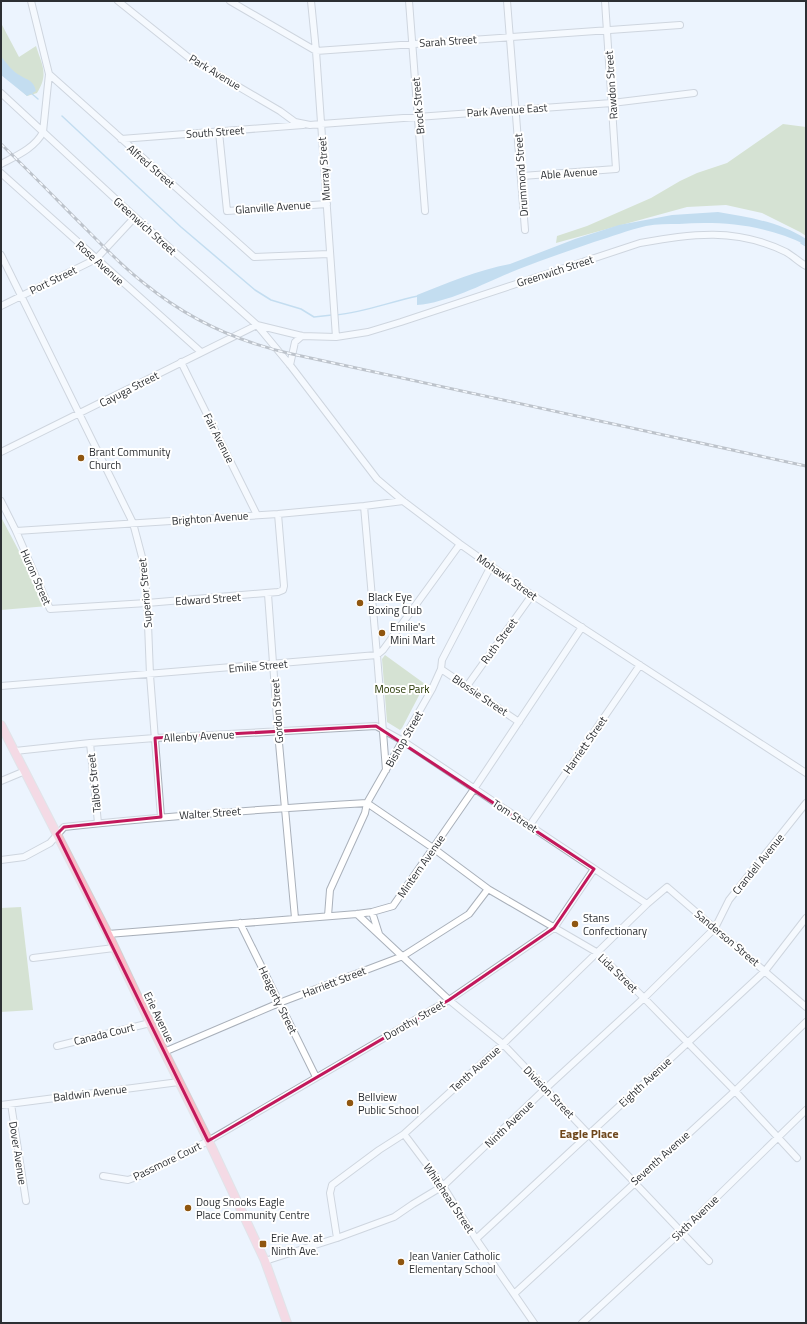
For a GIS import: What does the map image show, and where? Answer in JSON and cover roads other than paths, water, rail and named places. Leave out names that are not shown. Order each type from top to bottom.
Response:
[{"type":"main road","name":"Erie Avenue","points":[[1,725],[108,934],[208,1141],[265,1261],[287,1323]]},
{"type":"street","points":[[1,164],[31,146],[40,139],[43,132],[49,74],[31,1]]},
{"type":"street","name":"Park Avenue","points":[[118,1],[188,57],[280,111],[295,122],[310,125],[321,124]]},
{"type":"street","points":[[230,1],[316,51]]},
{"type":"street","name":"Murray Street","points":[[311,1],[316,51],[329,254],[336,334]]},
{"type":"street","name":"Brock Street","points":[[409,1],[419,116],[425,211]]},
{"type":"street","name":"Drummond Street","points":[[507,1],[522,176],[525,230]]},
{"type":"street","name":"Rawdon Street","points":[[605,1],[616,169]]},
{"type":"street","name":"Sarah Street","points":[[316,51],[680,25]]},
{"type":"street","name":"Alfred Street","points":[[49,74],[254,256],[329,254]]},
{"type":"street","name":"Greenwich Street","points":[[1,93],[135,217],[257,325],[302,336],[368,332],[640,243],[677,237],[718,234],[752,240],[787,253],[806,266]]},
{"type":"street","name":"Park Avenue East","points":[[321,124],[612,103],[694,94]]},
{"type":"street","name":"South Street","points":[[121,139],[310,125]]},
{"type":"street","name":"Glanville Avenue","points":[[219,132],[227,211],[327,204]]},
{"type":"street","name":"Able Avenue","points":[[522,176],[616,169]]},
{"type":"street","name":"Rose Avenue","points":[[1,172],[201,352]]},
{"type":"street","name":"Port Street","points":[[1,306],[96,259],[135,217]]},
{"type":"street","name":"Superior Street","points":[[1,255],[133,523],[142,557],[147,603],[150,675],[161,817]]},
{"type":"street","name":"Cayuga Street","points":[[1,452],[257,325]]},
{"type":"street","name":"Mohawk Street","points":[[257,325],[290,365],[377,479],[403,501],[532,595],[806,773]]},
{"type":"street","points":[[290,365],[295,342],[302,336]]},
{"type":"street","name":"Fair Avenue","points":[[181,362],[257,515]]},
{"type":"street","name":"Huron Street","points":[[1,501],[50,609],[147,603]]},
{"type":"street","name":"Brighton Avenue","points":[[16,532],[278,514],[403,501]]},
{"type":"street","points":[[364,506],[386,770]]},
{"type":"street","points":[[268,594],[281,591],[284,586],[278,514]]},
{"type":"street","points":[[377,656],[383,650],[460,544]]},
{"type":"street","name":"Bishop Street","points":[[328,916],[330,890],[365,813],[367,803],[432,689],[441,669],[442,660],[491,566]]},
{"type":"street","name":"Edward Street","points":[[147,603],[268,594]]},
{"type":"street","name":"Gordon Street","points":[[268,594],[278,732],[295,918]]},
{"type":"street","name":"Ruth Street","points":[[466,686],[532,595]]},
{"type":"street","name":"Mintern Avenue","points":[[108,934],[357,914],[372,912],[392,906],[520,722],[582,627]]},
{"type":"street","name":"Emilie Street","points":[[1,686],[377,656]]},
{"type":"street","name":"Harriett Street","points":[[530,824],[640,665]]},
{"type":"street","name":"Blossie Street","points":[[441,669],[520,722]]},
{"type":"street","name":"Allenby Avenue","points":[[15,751],[155,738],[376,726],[383,729]]},
{"type":"street","name":"Tom Street","points":[[383,729],[530,824],[647,904]]},
{"type":"street","name":"Talbot Street","points":[[90,743],[98,823]]},
{"type":"street","points":[[1,781],[25,771]]},
{"type":"street","name":"Walter Street","points":[[1,860],[24,858],[50,843],[64,827],[161,817],[367,803]]},
{"type":"street","name":"Lida Street","points":[[367,803],[433,848],[488,889],[598,953],[735,1091],[797,1158]]},
{"type":"street","name":"Crandell Avenue","points":[[714,928],[729,900],[806,803]]},
{"type":"street","name":"Dorothy Street","points":[[208,1141],[449,1000],[554,928],[594,868]]},
{"type":"street","name":"Sanderson Street","points":[[647,904],[667,887],[806,1007]]},
{"type":"street","name":"Harriett Street","points":[[164,1052],[279,1003],[403,956],[469,914],[488,889]]},
{"type":"street","name":"Tenth Avenue","points":[[337,1238],[330,1193],[332,1185],[379,1150],[404,1134],[504,1044],[647,904]]},
{"type":"street","name":"Division Street","points":[[372,912],[379,934]]},
{"type":"street","name":"Division Street","points":[[357,914],[368,926],[379,934],[449,1000],[504,1044],[709,1261]]},
{"type":"street","name":"Eighth Avenue","points":[[476,1239],[765,971],[806,918]]},
{"type":"street","name":"Heagerty Street","points":[[240,923],[316,1077]]},
{"type":"street","name":"Ninth Avenue","points":[[265,1261],[337,1238],[394,1217],[412,1204],[443,1186],[644,998],[714,928]]},
{"type":"street","points":[[33,958],[114,948]]},
{"type":"street","name":"Canada Court","points":[[57,1046],[150,1022]]},
{"type":"street","name":"Seventh Avenue","points":[[514,1294],[735,1091],[806,1022]]},
{"type":"street","name":"Baldwin Avenue","points":[[1,1105],[179,1082]]},
{"type":"street","name":"Dover Avenue","points":[[11,1104],[26,1201]]},
{"type":"street","name":"Sixth Avenue","points":[[582,1323],[681,1232],[806,1110]]},
{"type":"street","name":"Whitehead Street","points":[[404,1134],[443,1186],[476,1239],[534,1323]]},
{"type":"street","name":"Passmore Court","points":[[103,1176],[128,1180],[142,1175],[208,1141]]},
{"type":"water","points":[[1,56],[15,72],[32,83],[36,91],[27,96],[1,75]]},
{"type":"water","points":[[718,212],[752,218],[786,228],[806,239],[806,245],[776,233],[744,226],[712,223],[650,225],[547,258],[443,300],[417,305],[417,295],[474,273],[510,264],[575,239],[619,225],[672,215]]},
{"type":"waterway","points":[[31,93],[38,99]]},
{"type":"waterway","points":[[62,116],[181,227],[255,290],[271,300],[301,309],[314,317],[332,315]]},
{"type":"waterway","points":[[806,246],[801,243],[806,246]]},
{"type":"waterway","points":[[336,315],[346,314],[418,296]]},
{"type":"railway","points":[[1,144],[123,266],[161,297],[214,328],[233,336],[292,354],[806,466]]},
{"type":"place","name":"Brant Community Church","points":[[81,458]]},
{"type":"place","name":"Black Eye Boxing Club","points":[[360,603]]},
{"type":"place","name":"Emilie's Mini Mart","points":[[382,633]]},
{"type":"place","name":"Stans Confectionary","points":[[575,924]]},
{"type":"place","name":"Bellview Public School","points":[[350,1103]]},
{"type":"place","name":"Doug Snooks Eagle Place Community Centre","points":[[188,1208]]},
{"type":"place","name":"Erie Ave. at Ninth Ave.","points":[[263,1244]]},
{"type":"place","name":"Jean Vanier Catholic Elementary School","points":[[401,1262]]},
{"type":"district","name":"Eagle Place","points":[[589,1134]]},
{"type":"park label","name":"Moose Park","points":[[402,689]]}]
